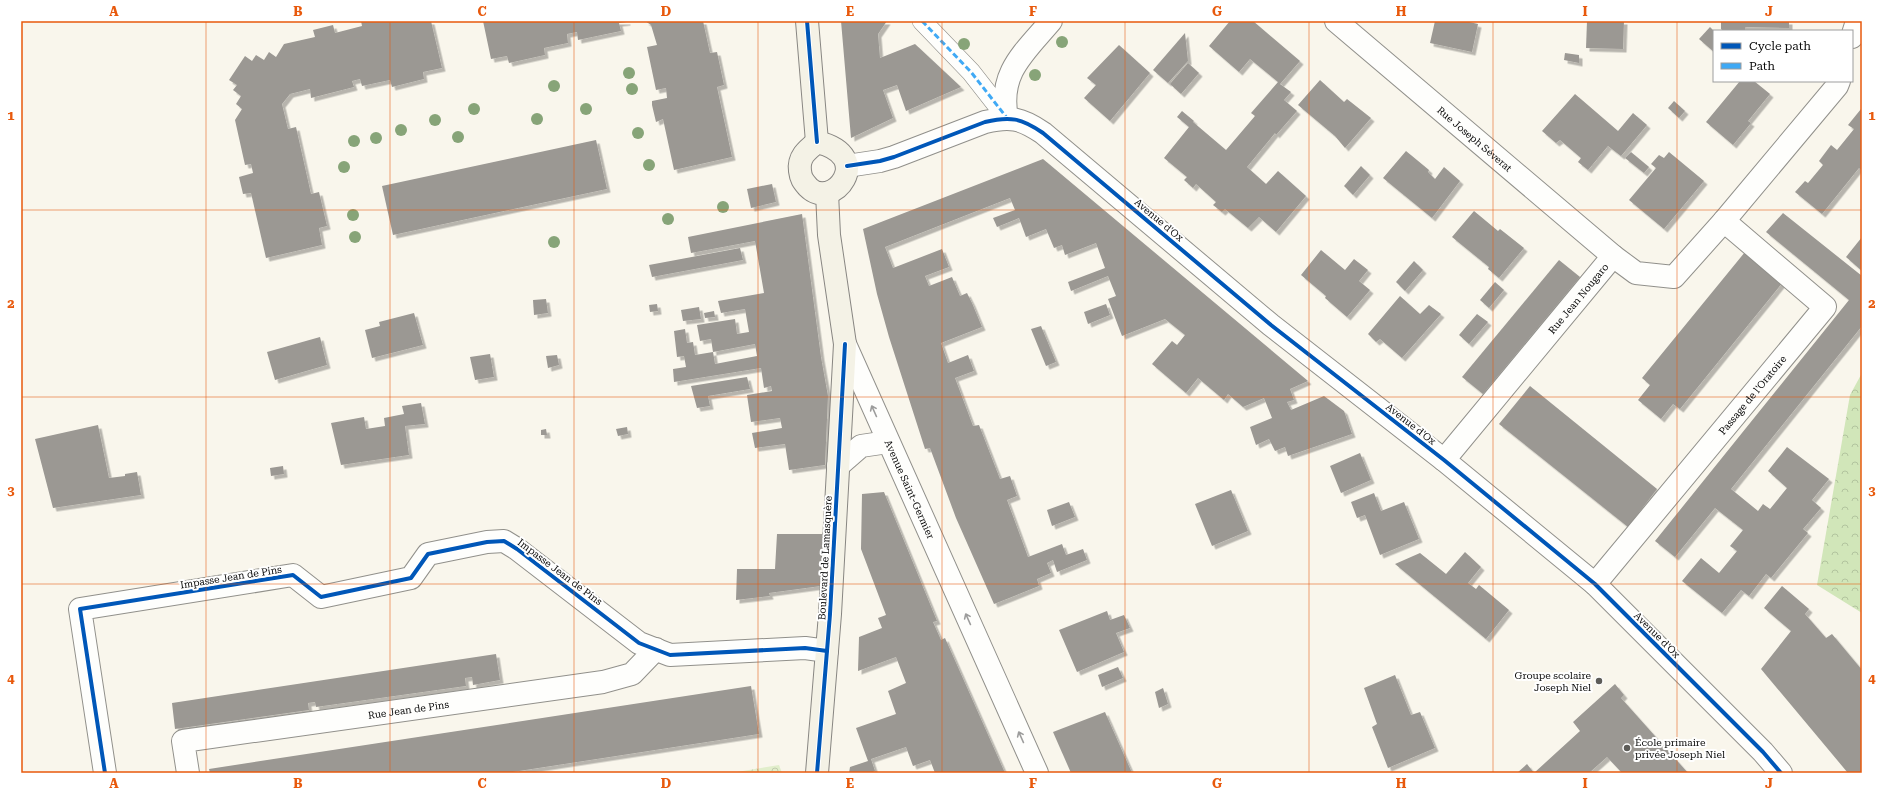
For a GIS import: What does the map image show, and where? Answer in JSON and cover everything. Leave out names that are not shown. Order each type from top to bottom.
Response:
[{"type":"main road","points":[[807,21],[817,142]]},
{"type":"main road","points":[[817,142],[829,145],[838,150],[844,157],[847,166],[846,175],[842,183],[827,193],[812,190],[801,179],[799,164],[803,154],[817,142]]},
{"type":"main road","name":"Avenue Saint-Germier","points":[[827,193],[829,235],[845,344]]},
{"type":"main road","name":"Boulevard de Lamasquère","points":[[817,773],[827,651],[845,344]]},
{"type":"street","points":[[922,21],[971,72],[1007,118]]},
{"type":"street","points":[[1007,118],[1004,102],[1012,68],[1051,21]]},
{"type":"street","points":[[1853,34],[1857,21]]},
{"type":"street","name":"Rue Joseph Séverat","points":[[1344,24],[1613,256]]},
{"type":"street","name":"Rue Jean Nougaro","points":[[1444,460],[1613,256],[1636,273],[1674,277],[1724,221],[1837,86],[1839,82]]},
{"type":"street","points":[[847,166],[894,157],[985,122],[1007,118]]},
{"type":"street","name":"Avenue d'Ox","points":[[1007,118],[1029,123],[1043,133],[1271,325],[1444,460],[1595,584],[1763,752],[1781,773]]},
{"type":"street","name":"Passage de l'Oratoire","points":[[1595,584],[1825,307],[1724,221]]},
{"type":"street","name":"Avenue Saint-Germier","points":[[845,344],[1037,773]]},
{"type":"street","points":[[838,466],[861,446],[888,442]]},
{"type":"street","name":"Impasse Jean de Pins","points":[[105,773],[80,609],[293,575],[320,597],[411,578],[428,554],[487,542],[504,541],[517,549],[639,643],[670,655],[805,648],[827,651]]},
{"type":"street","name":"Rue Jean de Pins","points":[[188,773],[183,741],[603,682],[632,674],[656,649]]},
{"type":"green space","points":[[1862,373],[1862,613],[1817,585],[1850,395]]},
{"type":"green space","points":[[779,765],[782,773],[731,773]]},
{"type":"building","points":[[361,21],[431,21],[442,68],[423,72],[424,79],[392,87],[390,80],[362,86],[360,79],[352,81],[354,87],[311,98],[310,89],[290,94],[282,104],[288,129],[296,127],[311,194],[319,192],[327,226],[319,228],[322,245],[266,258],[251,193],[243,194],[239,177],[253,173],[251,164],[245,165],[235,120],[242,109],[236,104],[241,96],[233,90],[237,85],[229,80],[245,56],[252,61],[256,55],[264,60],[269,52],[276,57],[284,44],[315,37],[313,30],[333,25],[335,33],[362,26]]},
{"type":"building","points":[[483,21],[627,22],[619,23],[621,31],[578,40],[577,32],[567,34],[568,43],[544,48],[545,55],[509,63],[507,56],[491,59]]},
{"type":"building","points":[[645,21],[703,21],[710,53],[717,52],[724,85],[717,87],[732,157],[674,170],[663,119],[656,122],[652,105],[652,101],[667,98],[666,88],[656,90],[647,47],[657,45],[651,25]]},
{"type":"building","points":[[841,21],[887,21],[878,34],[880,58],[915,44],[961,87],[906,111],[897,85],[883,90],[893,118],[851,138]]},
{"type":"building","points":[[1230,21],[1253,21],[1300,61],[1280,84],[1291,92],[1284,100],[1297,111],[1276,135],[1275,133],[1247,167],[1266,184],[1278,171],[1306,196],[1276,232],[1259,217],[1248,228],[1225,209],[1222,212],[1213,205],[1216,202],[1196,184],[1193,188],[1184,180],[1187,177],[1164,158],[1189,127],[1177,117],[1182,111],[1226,150],[1255,116],[1251,113],[1278,82],[1250,59],[1239,72],[1209,46]]},
{"type":"building","points":[[1435,21],[1465,21],[1478,24],[1472,52],[1430,43]]},
{"type":"building","points":[[1587,21],[1624,21],[1623,49],[1586,48]]},
{"type":"building","points":[[1721,21],[1789,21],[1789,28],[1745,27],[1745,30],[1721,29]]},
{"type":"building","points":[[1710,27],[1713,30],[1713,51],[1699,39]]},
{"type":"building","points":[[1185,33],[1188,61],[1168,83],[1153,70]]},
{"type":"building","points":[[1119,45],[1150,73],[1110,121],[1084,98],[1096,85],[1087,78]]},
{"type":"building","points":[[1565,53],[1579,55],[1579,63],[1564,60]]},
{"type":"building","points":[[1188,63],[1199,73],[1181,94],[1170,84]]},
{"type":"building","points":[[1320,80],[1344,102],[1347,99],[1371,118],[1345,148],[1335,136],[1298,105]]},
{"type":"building","points":[[1739,82],[1755,82],[1770,94],[1748,121],[1751,123],[1733,145],[1706,122]]},
{"type":"building","points":[[1575,94],[1618,131],[1633,113],[1647,125],[1621,156],[1608,146],[1588,170],[1578,162],[1581,158],[1560,140],[1556,143],[1542,131]]},
{"type":"building","points":[[1674,101],[1685,111],[1679,118],[1668,108]]},
{"type":"building","points":[[1861,109],[1862,171],[1859,168],[1822,214],[1795,192],[1805,181],[1808,183],[1823,165],[1819,161],[1831,145],[1837,150],[1854,129],[1848,125]]},
{"type":"building","points":[[596,140],[607,189],[393,235],[382,186]]},
{"type":"building","points":[[1406,151],[1429,170],[1428,172],[1435,179],[1444,167],[1460,181],[1432,218],[1383,178]]},
{"type":"building","points":[[1631,152],[1649,167],[1644,173],[1625,158]]},
{"type":"building","points":[[1669,152],[1704,181],[1664,229],[1629,200],[1656,168],[1651,164],[1659,155],[1664,158]]},
{"type":"building","points":[[1043,159],[1308,381],[1290,389],[1294,400],[1287,402],[1291,410],[1324,396],[1344,411],[1352,434],[1288,456],[1285,447],[1275,451],[1269,439],[1256,445],[1250,427],[1272,418],[1264,398],[1243,407],[1228,394],[1224,400],[1198,378],[1186,393],[1152,364],[1172,341],[1177,345],[1185,335],[1165,319],[1122,336],[1108,299],[1116,296],[1108,276],[1071,291],[1068,282],[1105,268],[1096,243],[1065,255],[1062,245],[1054,248],[1046,229],[1026,237],[1019,218],[997,227],[993,218],[1015,210],[1010,198],[885,247],[893,268],[942,249],[949,267],[925,276],[929,286],[952,277],[960,296],[967,293],[972,303],[982,327],[941,343],[948,363],[968,355],[974,371],[955,378],[973,426],[979,425],[1000,479],[1010,476],[1017,496],[1007,500],[1028,557],[1062,544],[1066,555],[1083,549],[1087,560],[1057,572],[1053,560],[1047,563],[1051,573],[1037,579],[1039,586],[994,604],[956,518],[930,448],[925,449],[889,337],[877,294],[863,229]]},
{"type":"building","points":[[1361,166],[1370,175],[1353,195],[1344,186]]},
{"type":"building","points":[[772,184],[776,202],[751,208],[747,189]]},
{"type":"building","points":[[1474,211],[1498,231],[1500,229],[1524,248],[1499,278],[1488,269],[1489,267],[1452,237]]},
{"type":"building","points":[[1783,213],[1862,276],[1862,326],[1731,489],[1758,511],[1763,504],[1770,509],[1787,488],[1768,471],[1787,447],[1829,479],[1812,500],[1821,508],[1803,529],[1808,533],[1771,578],[1766,574],[1749,596],[1741,590],[1722,613],[1682,581],[1701,558],[1719,573],[1737,551],[1730,546],[1743,530],[1715,508],[1675,557],[1655,541],[1849,300],[1766,232]]},
{"type":"building","points":[[802,214],[821,357],[828,396],[825,465],[789,470],[785,444],[755,448],[752,433],[782,428],[780,418],[751,422],[747,395],[772,391],[771,386],[764,388],[761,368],[674,382],[673,369],[686,367],[684,356],[677,357],[674,331],[685,329],[687,343],[693,342],[695,355],[713,352],[711,339],[700,341],[697,325],[735,319],[737,334],[749,332],[745,309],[721,313],[718,301],[764,293],[755,241],[691,253],[688,237]],"holes":[[[755,344],[757,356],[715,364],[713,352]]]},
{"type":"building","points":[[1862,237],[1862,271],[1846,257]]},
{"type":"building","points":[[740,248],[743,260],[652,277],[649,265]]},
{"type":"building","points":[[1321,250],[1345,270],[1354,259],[1368,270],[1359,281],[1370,290],[1347,317],[1325,298],[1326,296],[1301,275]]},
{"type":"building","points":[[1745,252],[1783,282],[1680,409],[1673,404],[1661,419],[1638,400],[1650,385],[1642,378]]},
{"type":"building","points":[[1559,260],[1580,277],[1483,394],[1462,377]]},
{"type":"building","points":[[1414,261],[1423,270],[1405,291],[1396,282]]},
{"type":"building","points":[[1495,282],[1504,290],[1489,308],[1480,300]]},
{"type":"building","points":[[1400,296],[1420,314],[1429,305],[1441,314],[1402,358],[1380,339],[1376,342],[1368,334]]},
{"type":"building","points":[[546,299],[548,313],[534,315],[533,300]]},
{"type":"building","points":[[657,304],[658,311],[650,312],[649,305]]},
{"type":"building","points":[[1106,304],[1110,315],[1088,324],[1084,312]]},
{"type":"building","points":[[699,307],[701,319],[683,321],[681,310]]},
{"type":"building","points":[[714,311],[715,317],[705,318],[704,313]]},
{"type":"building","points":[[414,313],[423,345],[372,358],[365,330],[380,326],[379,322]]},
{"type":"building","points":[[1477,314],[1488,322],[1469,344],[1459,335]]},
{"type":"building","points":[[1041,326],[1056,362],[1046,366],[1031,329]]},
{"type":"building","points":[[320,337],[327,365],[275,380],[267,352]]},
{"type":"building","points":[[490,354],[494,377],[475,380],[470,357]]},
{"type":"building","points":[[557,355],[559,365],[548,368],[546,356]]},
{"type":"building","points":[[747,377],[750,389],[708,396],[710,406],[697,408],[691,386]]},
{"type":"building","points":[[1530,386],[1657,489],[1628,527],[1499,424]]},
{"type":"building","points":[[421,403],[425,424],[405,426],[409,455],[341,465],[331,423],[364,417],[366,429],[385,426],[384,418],[404,414],[402,406]]},
{"type":"building","points":[[98,425],[109,478],[125,476],[125,474],[137,472],[141,495],[53,508],[35,439]]},
{"type":"building","points":[[627,427],[628,434],[618,436],[616,429]]},
{"type":"building","points":[[546,429],[547,435],[541,435],[541,430]]},
{"type":"building","points":[[1360,453],[1371,480],[1341,493],[1330,466]]},
{"type":"building","points":[[283,466],[284,474],[271,476],[270,468]]},
{"type":"building","points":[[1231,490],[1248,531],[1212,546],[1195,504]]},
{"type":"building","points":[[884,492],[937,621],[933,622],[941,640],[945,638],[1005,773],[935,773],[930,760],[913,766],[906,747],[871,759],[875,771],[870,773],[849,773],[850,767],[868,761],[856,728],[896,714],[888,691],[906,683],[896,657],[858,671],[859,637],[882,628],[878,618],[886,615],[861,549],[862,494]]},
{"type":"building","points":[[1374,493],[1381,511],[1404,502],[1419,539],[1380,555],[1365,515],[1357,518],[1351,502]]},
{"type":"building","points":[[1069,502],[1075,517],[1052,526],[1047,510]]},
{"type":"building","points":[[777,534],[823,534],[821,586],[769,593],[770,596],[736,600],[737,569],[775,569]]},
{"type":"building","points":[[1465,552],[1481,567],[1468,583],[1476,589],[1479,585],[1509,610],[1486,639],[1395,564],[1420,553],[1446,574]]},
{"type":"building","points":[[1782,586],[1809,609],[1805,614],[1826,638],[1832,634],[1862,670],[1862,773],[1848,773],[1761,669],[1791,631],[1764,608]]},
{"type":"building","points":[[1107,611],[1110,620],[1124,615],[1130,628],[1116,633],[1124,652],[1077,672],[1059,630]]},
{"type":"building","points":[[496,654],[500,680],[473,685],[472,677],[465,678],[466,686],[316,707],[315,702],[308,703],[309,710],[175,729],[172,703]]},
{"type":"building","points":[[1118,667],[1123,678],[1102,687],[1098,675]]},
{"type":"building","points":[[1395,675],[1411,715],[1420,712],[1435,748],[1388,768],[1372,727],[1377,724],[1364,688]]},
{"type":"building","points":[[1615,684],[1624,695],[1621,698],[1688,773],[1622,773],[1607,757],[1589,773],[1534,773],[1580,731],[1573,722]]},
{"type":"building","points":[[751,686],[759,734],[506,773],[210,773],[209,769]]},
{"type":"building","points":[[1163,688],[1168,704],[1159,708],[1155,692]]},
{"type":"building","points":[[1105,712],[1132,773],[1071,773],[1053,732]]},
{"type":"building","points":[[1527,764],[1534,773],[1517,773]]},
{"type":"marked path","points":[[922,21],[971,72],[1007,118]]},
{"type":"cycle path","points":[[807,21],[817,142]]},
{"type":"cycle path","points":[[847,166],[880,161],[894,157],[985,122],[994,120],[1009,119],[1022,121],[1043,133],[1271,325],[1444,460],[1595,584],[1763,752],[1781,773]]},
{"type":"cycle path","points":[[817,773],[830,614],[845,344]]},
{"type":"cycle path","points":[[105,773],[80,609],[293,575],[321,597],[411,578],[428,554],[487,542],[504,541],[517,549],[639,643],[670,655],[805,648],[827,651]]},
{"type":"place","name":"Groupe scolaire Joseph Niel","points":[[1599,681]]},
{"type":"place","name":"École primaire privée Joseph Niel","points":[[1627,748]]}]
